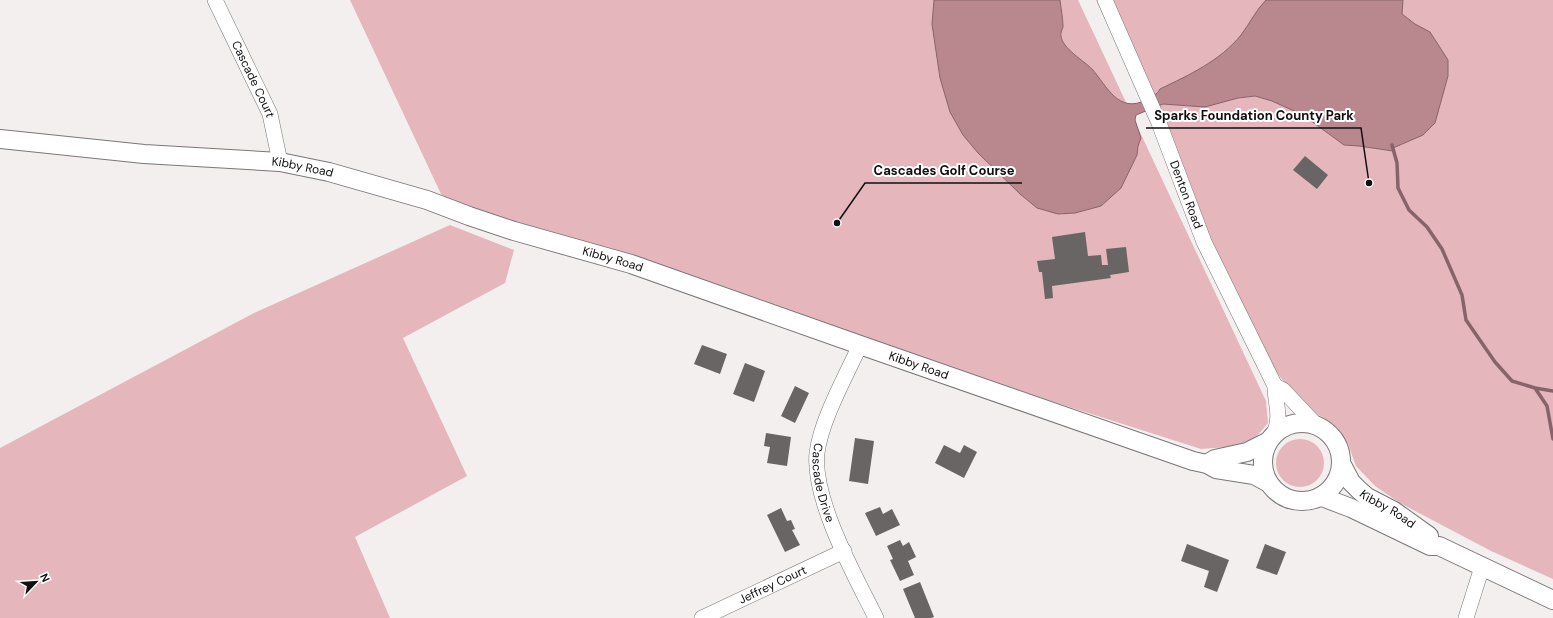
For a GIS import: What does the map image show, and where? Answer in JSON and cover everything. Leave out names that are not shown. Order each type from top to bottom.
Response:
[{"type":"main road","name":"Kibby Road","points":[[0,139],[144,154],[280,162],[328,172],[427,200],[514,231],[631,264],[1063,417],[1193,461],[1207,464],[1216,469],[1254,475],[1268,482]]},
{"type":"main road","points":[[1207,464],[1215,459],[1247,452],[1270,438],[1282,428],[1291,425],[1309,424],[1317,426],[1326,432],[1338,445],[1342,465],[1336,483],[1330,491],[1322,497],[1299,501],[1286,498],[1276,492],[1264,474],[1262,463],[1264,450],[1270,438]]},
{"type":"main road","name":"Kibby Road","points":[[1342,465],[1351,482],[1367,497],[1394,511],[1434,539],[1439,546]]},
{"type":"main road","name":"Kibby Road","points":[[1322,497],[1351,508],[1430,546],[1439,546],[1553,600]]},
{"type":"street","name":"Cascade Court","points":[[215,0],[270,114],[280,162]]},
{"type":"street","name":"Denton Road","points":[[1104,0],[1157,120],[1204,242],[1275,386],[1275,394],[1279,411],[1278,423],[1270,438]]},
{"type":"street","name":"Cascade Drive","points":[[860,345],[825,422],[817,453],[818,484],[827,511],[844,551],[876,618]]},
{"type":"street","name":"Denton Road","points":[[1275,386],[1283,390],[1317,426]]},
{"type":"street","name":"Jeffrey Court","points":[[702,618],[844,551]]},
{"type":"street","points":[[1466,618],[1482,566]]},
{"type":"shaded area","points":[[350,0],[1078,0],[1266,401],[1268,423],[1257,436],[1242,443],[1201,449],[469,216],[441,194]]},
{"type":"shaded area","points":[[934,0],[1060,0],[1063,27],[1061,32],[1062,41],[1069,50],[1092,69],[1114,96],[1121,101],[1128,103],[1136,103],[1146,100],[1156,94],[1160,89],[1193,73],[1214,60],[1241,35],[1266,0],[1403,0],[1402,14],[1415,24],[1430,32],[1448,60],[1448,76],[1435,123],[1423,135],[1393,148],[1393,151],[1344,145],[1303,115],[1272,101],[1255,96],[1238,98],[1205,107],[1163,104],[1136,115],[1135,120],[1141,138],[1137,155],[1121,188],[1101,206],[1075,213],[1058,214],[1037,208],[1020,194],[978,153],[963,135],[950,112],[940,78],[932,24]]},
{"type":"shaded area","points":[[1096,0],[1553,0],[1553,579],[1491,551],[1400,503],[1375,486],[1356,466],[1348,444],[1338,428],[1323,417],[1308,411],[1272,367]]},
{"type":"shaded area","points":[[450,225],[514,250],[505,283],[403,338],[467,476],[355,537],[390,618],[0,618],[0,448],[254,313]]},
{"type":"shaded area","points":[[1295,439],[1305,439],[1317,446],[1324,458],[1324,468],[1317,480],[1305,487],[1295,487],[1287,483],[1280,476],[1276,468],[1276,458],[1280,450],[1287,443]]},
{"type":"building","points":[[1305,156],[1328,175],[1317,189],[1293,170]]},
{"type":"building","points":[[1085,232],[1088,256],[1101,255],[1102,265],[1108,265],[1106,249],[1126,247],[1129,272],[1110,275],[1111,278],[1052,286],[1053,298],[1045,299],[1042,272],[1039,272],[1037,261],[1055,259],[1052,237]]},
{"type":"building","points":[[702,345],[727,354],[720,374],[694,364]]},
{"type":"building","points":[[745,363],[765,371],[754,402],[733,394]]},
{"type":"building","points":[[795,386],[809,393],[795,423],[781,416]]},
{"type":"building","points":[[766,433],[791,437],[787,466],[767,463],[770,447],[764,446]]},
{"type":"building","points":[[855,438],[874,441],[868,484],[849,481]]},
{"type":"building","points":[[944,445],[960,453],[964,445],[977,452],[964,478],[935,463]]},
{"type":"building","points":[[880,507],[883,514],[892,509],[900,525],[876,536],[865,513]]},
{"type":"building","points":[[781,508],[787,521],[791,520],[795,529],[792,530],[800,545],[785,552],[767,515]]},
{"type":"building","points":[[900,540],[903,546],[909,542],[916,557],[908,561],[914,575],[900,581],[890,560],[893,559],[887,546]]},
{"type":"building","points":[[1187,544],[1229,560],[1217,592],[1204,587],[1209,571],[1181,561]]},
{"type":"building","points":[[1265,544],[1286,552],[1277,575],[1256,568]]},
{"type":"building","points":[[920,582],[934,617],[915,618],[903,589]]},
{"type":"waterway","points":[[1392,145],[1397,163],[1398,188],[1409,210],[1427,227],[1442,249],[1462,295],[1466,320],[1495,362],[1512,381],[1535,388],[1547,406],[1553,439]]},
{"type":"waterway","points":[[1535,388],[1553,391]]},
{"type":"place","name":"Sparks Foundation County Park","points":[[1369,183]]},
{"type":"place","name":"Cascades Golf Course","points":[[837,223]]}]
